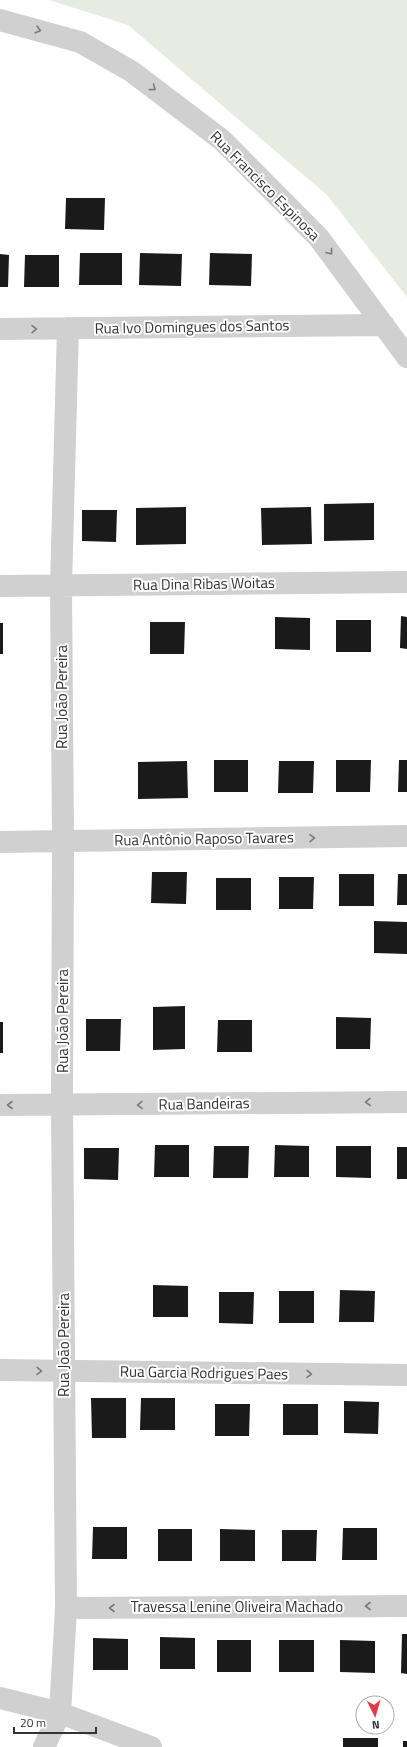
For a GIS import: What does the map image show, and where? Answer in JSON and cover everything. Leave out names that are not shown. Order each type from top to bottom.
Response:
[{"type":"street","name":"Rua Francisco Espinosa","points":[[0,20],[80,42],[131,71],[222,140],[319,238],[407,357]]},
{"type":"street","name":"Rua Ivo Domingues dos Santos","points":[[0,329],[384,325]]},
{"type":"street","name":"Rua João Pereira","points":[[60,1713],[66,1608],[62,1105],[63,841],[61,586],[68,328]]},
{"type":"street","name":"Rua Dina Ribas Woitas","points":[[0,586],[407,582]]},
{"type":"street","name":"Rua Antônio Raposo Tavares","points":[[0,842],[407,836]]},
{"type":"street","name":"Rua Bandeiras","points":[[0,1105],[407,1102]]},
{"type":"street","name":"Rua Garcia Rodrigues Paes","points":[[0,1370],[407,1375]]},
{"type":"street","name":"Travessa Lenine Oliveira Machado","points":[[66,1608],[407,1606]]},
{"type":"street","points":[[0,1698],[60,1713],[151,1747]]},
{"type":"street","points":[[44,1747],[60,1713]]},
{"type":"shaded area","points":[[49,0],[407,0],[407,297],[327,195],[128,25]]},
{"type":"building","points":[[66,198],[105,198],[104,230],[65,229]]},
{"type":"building","points":[[80,253],[122,253],[122,285],[79,285]]},
{"type":"building","points":[[140,253],[182,254],[181,286],[139,285]]},
{"type":"building","points":[[210,253],[252,254],[251,286],[209,285]]},
{"type":"building","points":[[0,254],[9,255],[8,287],[0,287]]},
{"type":"building","points":[[25,255],[59,255],[59,287],[24,287]]},
{"type":"building","points":[[374,503],[374,540],[324,541],[324,504]]},
{"type":"building","points":[[186,507],[186,544],[136,545],[136,508]]},
{"type":"building","points":[[311,507],[312,544],[262,545],[261,508]]},
{"type":"building","points":[[82,510],[117,510],[116,542],[82,541]]},
{"type":"building","points":[[401,616],[407,617],[407,649],[400,648]]},
{"type":"building","points":[[275,617],[310,618],[310,650],[275,649]]},
{"type":"building","points":[[336,620],[371,620],[371,652],[336,652]]},
{"type":"building","points":[[150,622],[185,622],[184,654],[150,654]]},
{"type":"building","points":[[0,623],[3,623],[3,654],[0,654]]},
{"type":"building","points":[[214,760],[248,760],[248,792],[214,792]]},
{"type":"building","points":[[336,760],[371,760],[370,792],[336,792]]},
{"type":"building","points":[[399,760],[407,760],[407,792],[398,792]]},
{"type":"building","points":[[187,761],[188,798],[138,799],[138,762]]},
{"type":"building","points":[[279,761],[314,761],[313,793],[278,793]]},
{"type":"building","points":[[152,872],[187,872],[186,904],[151,903]]},
{"type":"building","points":[[339,874],[374,874],[374,906],[339,906]]},
{"type":"building","points":[[398,874],[407,874],[407,905],[397,905]]},
{"type":"building","points":[[279,877],[314,877],[313,909],[279,909]]},
{"type":"building","points":[[216,878],[251,878],[251,910],[216,910]]},
{"type":"building","points":[[374,921],[407,922],[407,954],[374,953]]},
{"type":"building","points":[[185,1006],[185,1049],[153,1050],[153,1007]]},
{"type":"building","points":[[336,1017],[371,1018],[370,1049],[336,1049]]},
{"type":"building","points":[[86,1019],[121,1019],[120,1051],[86,1051]]},
{"type":"building","points":[[218,1020],[252,1020],[252,1052],[217,1052]]},
{"type":"building","points":[[0,1022],[3,1022],[3,1053],[0,1053]]},
{"type":"building","points":[[155,1145],[189,1145],[189,1177],[154,1177]]},
{"type":"building","points":[[275,1145],[309,1146],[309,1177],[274,1177]]},
{"type":"building","points":[[214,1146],[249,1146],[248,1178],[213,1178]]},
{"type":"building","points":[[336,1146],[371,1146],[371,1178],[336,1177]]},
{"type":"building","points":[[397,1147],[407,1147],[407,1179],[397,1179]]},
{"type":"building","points":[[84,1148],[119,1148],[118,1180],[84,1179]]},
{"type":"building","points":[[153,1285],[188,1286],[188,1317],[153,1317]]},
{"type":"building","points":[[340,1290],[375,1291],[374,1322],[339,1322]]},
{"type":"building","points":[[279,1291],[314,1291],[314,1323],[279,1323]]},
{"type":"building","points":[[219,1292],[254,1292],[253,1324],[219,1323]]},
{"type":"building","points":[[91,1398],[126,1398],[126,1438],[92,1438]]},
{"type":"building","points":[[141,1398],[175,1398],[175,1430],[140,1430]]},
{"type":"building","points":[[344,1401],[379,1402],[378,1434],[344,1433]]},
{"type":"building","points":[[215,1404],[250,1404],[249,1436],[215,1436]]},
{"type":"building","points":[[283,1404],[318,1404],[318,1435],[283,1435]]},
{"type":"building","points":[[93,1527],[127,1527],[127,1559],[92,1559]]},
{"type":"building","points":[[343,1528],[377,1528],[377,1560],[342,1560]]},
{"type":"building","points":[[158,1529],[192,1529],[192,1561],[158,1561]]},
{"type":"building","points":[[220,1529],[255,1530],[255,1561],[220,1561]]},
{"type":"building","points":[[282,1530],[317,1530],[316,1561],[282,1561]]},
{"type":"building","points":[[402,1634],[407,1634],[407,1674],[401,1673]]},
{"type":"building","points":[[160,1637],[195,1638],[195,1669],[160,1669]]},
{"type":"building","points":[[93,1638],[128,1639],[128,1670],[93,1670]]},
{"type":"building","points":[[217,1640],[251,1640],[251,1672],[217,1672]]},
{"type":"building","points":[[279,1640],[314,1640],[314,1672],[279,1672]]},
{"type":"building","points":[[340,1640],[375,1641],[375,1673],[340,1672]]},
{"type":"building","points":[[343,1738],[378,1738],[378,1747],[343,1747]]},
{"type":"building","points":[[403,1741],[407,1741],[407,1747],[403,1747]]}]
